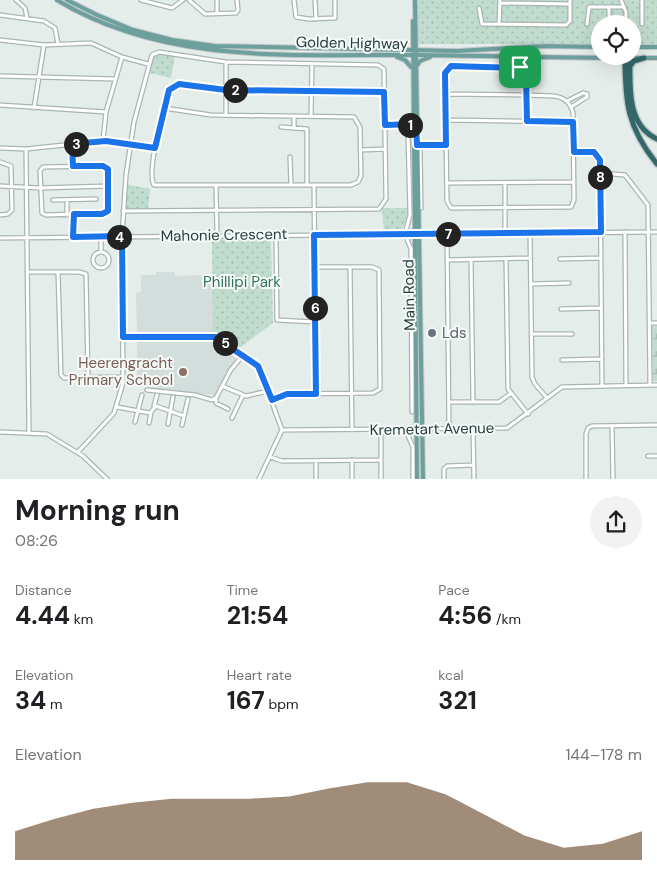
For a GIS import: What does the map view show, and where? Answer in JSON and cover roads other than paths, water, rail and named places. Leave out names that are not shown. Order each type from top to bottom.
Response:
[{"type":"highway","points":[[644,58],[634,61],[630,67],[631,98],[634,114],[643,130],[657,139]]},
{"type":"highway","points":[[625,65],[625,92],[629,114],[638,138],[657,164]]},
{"type":"main road","name":"Golden Highway","points":[[57,0],[84,15],[131,33],[191,48],[245,53],[394,56],[413,53],[435,56],[591,56]]},
{"type":"main road","name":"Golden Highway","points":[[67,0],[125,27],[186,43],[241,48],[413,53],[486,51],[545,46],[591,47]]},
{"type":"main road","name":"Main Road","points":[[415,0],[413,53],[414,125],[417,145],[417,479]]},
{"type":"main road","points":[[641,47],[657,47]]},
{"type":"main road","points":[[394,56],[405,60],[414,69],[420,61],[435,56]]},
{"type":"main road","name":"Golden Highway","points":[[641,58],[657,58]]},
{"type":"main road","name":"Main Road","points":[[417,234],[423,479]]},
{"type":"street","points":[[16,0],[25,8],[27,18]]},
{"type":"street","points":[[141,0],[172,8],[183,0]]},
{"type":"street","points":[[189,0],[204,14],[237,12],[238,0]]},
{"type":"street","points":[[217,0],[217,13]]},
{"type":"street","points":[[294,0],[296,18],[316,19],[336,17],[335,0]]},
{"type":"street","points":[[315,0],[316,19]]},
{"type":"street","points":[[621,0],[626,15]]},
{"type":"street","points":[[642,0],[642,24]]},
{"type":"street","points":[[479,8],[481,23],[499,24],[567,24],[570,21],[570,2],[500,2],[499,24]]},
{"type":"street","points":[[587,24],[588,7],[623,6]]},
{"type":"street","points":[[609,7],[609,15]]},
{"type":"street","points":[[0,15],[46,21],[54,26],[58,44]]},
{"type":"street","points":[[0,40],[44,45],[91,43],[148,64]]},
{"type":"street","points":[[34,108],[44,45]]},
{"type":"street","points":[[78,452],[110,418],[117,406],[123,377],[123,211],[130,144],[148,64],[154,53],[159,52],[226,62],[382,66],[384,70],[386,199],[382,207],[374,210],[123,211]]},
{"type":"street","points":[[103,141],[106,112],[122,56]]},
{"type":"street","points":[[226,62],[226,115]]},
{"type":"street","points":[[311,116],[312,64]]},
{"type":"street","points":[[446,94],[527,95],[560,96],[568,101],[571,107],[574,152],[574,200],[571,207],[505,209],[449,207],[446,183],[446,94],[447,68],[460,66],[520,67],[526,74],[527,95],[527,121]]},
{"type":"street","points":[[0,76],[115,79]]},
{"type":"street","points":[[164,108],[226,115],[352,117],[360,125],[361,176],[356,183],[157,186],[153,184],[151,179],[155,148],[164,108],[169,90],[179,84],[226,90],[384,92]]},
{"type":"street","points":[[568,101],[583,93],[587,94],[587,98],[571,107]]},
{"type":"street","points":[[0,105],[106,112]]},
{"type":"street","points":[[294,116],[294,127]]},
{"type":"street","points":[[446,120],[573,122]]},
{"type":"street","points":[[385,125],[414,125]]},
{"type":"street","points":[[281,127],[305,127],[308,130],[308,185]]},
{"type":"street","points":[[408,133],[410,215],[405,234],[411,249],[412,412]]},
{"type":"street","points":[[0,148],[26,148],[103,141],[155,148]]},
{"type":"street","points":[[72,144],[73,166]]},
{"type":"street","points":[[421,208],[417,145],[446,145]]},
{"type":"street","points":[[26,148],[29,432]]},
{"type":"street","points":[[361,150],[385,149]]},
{"type":"street","points":[[574,152],[596,153],[600,160],[602,386]]},
{"type":"street","points":[[290,157],[290,185]]},
{"type":"street","points":[[0,162],[11,164],[12,187],[12,212],[0,215]]},
{"type":"street","points":[[73,166],[105,166],[108,169],[109,208],[106,213],[42,214],[40,171],[43,167],[73,166]]},
{"type":"street","points":[[600,173],[620,173],[626,176],[647,202],[649,232],[650,385]]},
{"type":"street","points":[[446,183],[574,182]]},
{"type":"street","points":[[505,183],[505,233]]},
{"type":"street","points":[[314,185],[316,394]]},
{"type":"street","points":[[0,186],[40,188],[108,186]]},
{"type":"street","points":[[216,186],[217,236]]},
{"type":"street","points":[[53,200],[96,199]]},
{"type":"street","points":[[67,200],[67,215]]},
{"type":"street","points":[[73,237],[74,214]]},
{"type":"street","points":[[625,232],[626,386]]},
{"type":"street","name":"Mahonie Crescent","points":[[0,238],[657,232]]},
{"type":"street","points":[[530,233],[533,380],[547,398]]},
{"type":"street","points":[[447,234],[449,429]]},
{"type":"street","points":[[276,235],[277,320],[315,322]]},
{"type":"street","points":[[101,237],[101,252]]},
{"type":"street","points":[[101,252],[107,253],[108,266],[96,267],[94,254],[101,252]]},
{"type":"street","points":[[447,260],[530,258]]},
{"type":"street","points":[[560,259],[601,258]]},
{"type":"street","points":[[506,259],[508,383],[510,394],[528,414]]},
{"type":"street","points":[[471,260],[473,402]]},
{"type":"street","points":[[272,400],[287,394],[352,394],[378,391],[380,382],[378,269],[372,266],[314,267]]},
{"type":"street","points":[[350,267],[352,430]]},
{"type":"street","points":[[28,272],[82,272],[87,276],[88,378]]},
{"type":"street","points":[[58,272],[60,372],[62,376],[66,378],[123,377]]},
{"type":"street","points":[[531,284],[569,283]]},
{"type":"street","points":[[560,309],[602,308]]},
{"type":"street","points":[[650,324],[657,324]]},
{"type":"street","points":[[531,334],[572,334]]},
{"type":"street","points":[[123,337],[211,336],[258,366],[282,430],[259,479]]},
{"type":"street","points":[[228,409],[216,403],[216,398],[230,371],[243,355]]},
{"type":"street","points":[[562,360],[602,359]]},
{"type":"street","name":"Kremetart Avenue","points":[[282,430],[510,428],[562,387],[657,385]]},
{"type":"street","points":[[222,386],[243,395],[252,396],[268,391]]},
{"type":"street","points":[[148,390],[195,395],[212,400],[216,398]]},
{"type":"street","points":[[449,402],[499,402],[510,394]]},
{"type":"street","points":[[135,422],[142,395]]},
{"type":"street","points":[[149,423],[156,395]]},
{"type":"street","points":[[232,418],[243,395]]},
{"type":"street","points":[[168,424],[173,397]]},
{"type":"street","points":[[182,425],[188,398]]},
{"type":"street","points":[[117,406],[151,413]]},
{"type":"street","points":[[154,406],[184,416]]},
{"type":"street","points":[[586,479],[586,434],[588,428],[657,425]]},
{"type":"street","points":[[612,426],[612,479]]},
{"type":"street","points":[[381,429],[381,479]]},
{"type":"street","points":[[405,429],[413,447],[413,479]]},
{"type":"street","points":[[473,429],[474,479]]},
{"type":"street","points":[[0,432],[47,434],[78,452],[107,479]]},
{"type":"street","points":[[648,456],[657,456]]},
{"type":"street","points":[[270,457],[279,460],[381,460]]},
{"type":"street","points":[[352,460],[352,479]]},
{"type":"street","points":[[316,461],[316,479]]},
{"type":"street","points":[[444,479],[444,469],[447,466],[474,465]]},
{"type":"place","name":"Lds","points":[[432,333]]},
{"type":"place","name":"Heerengracht Primary School","points":[[183,372]]},
{"type":"park label","name":"Phillipi Park","points":[[242,282]]}]
